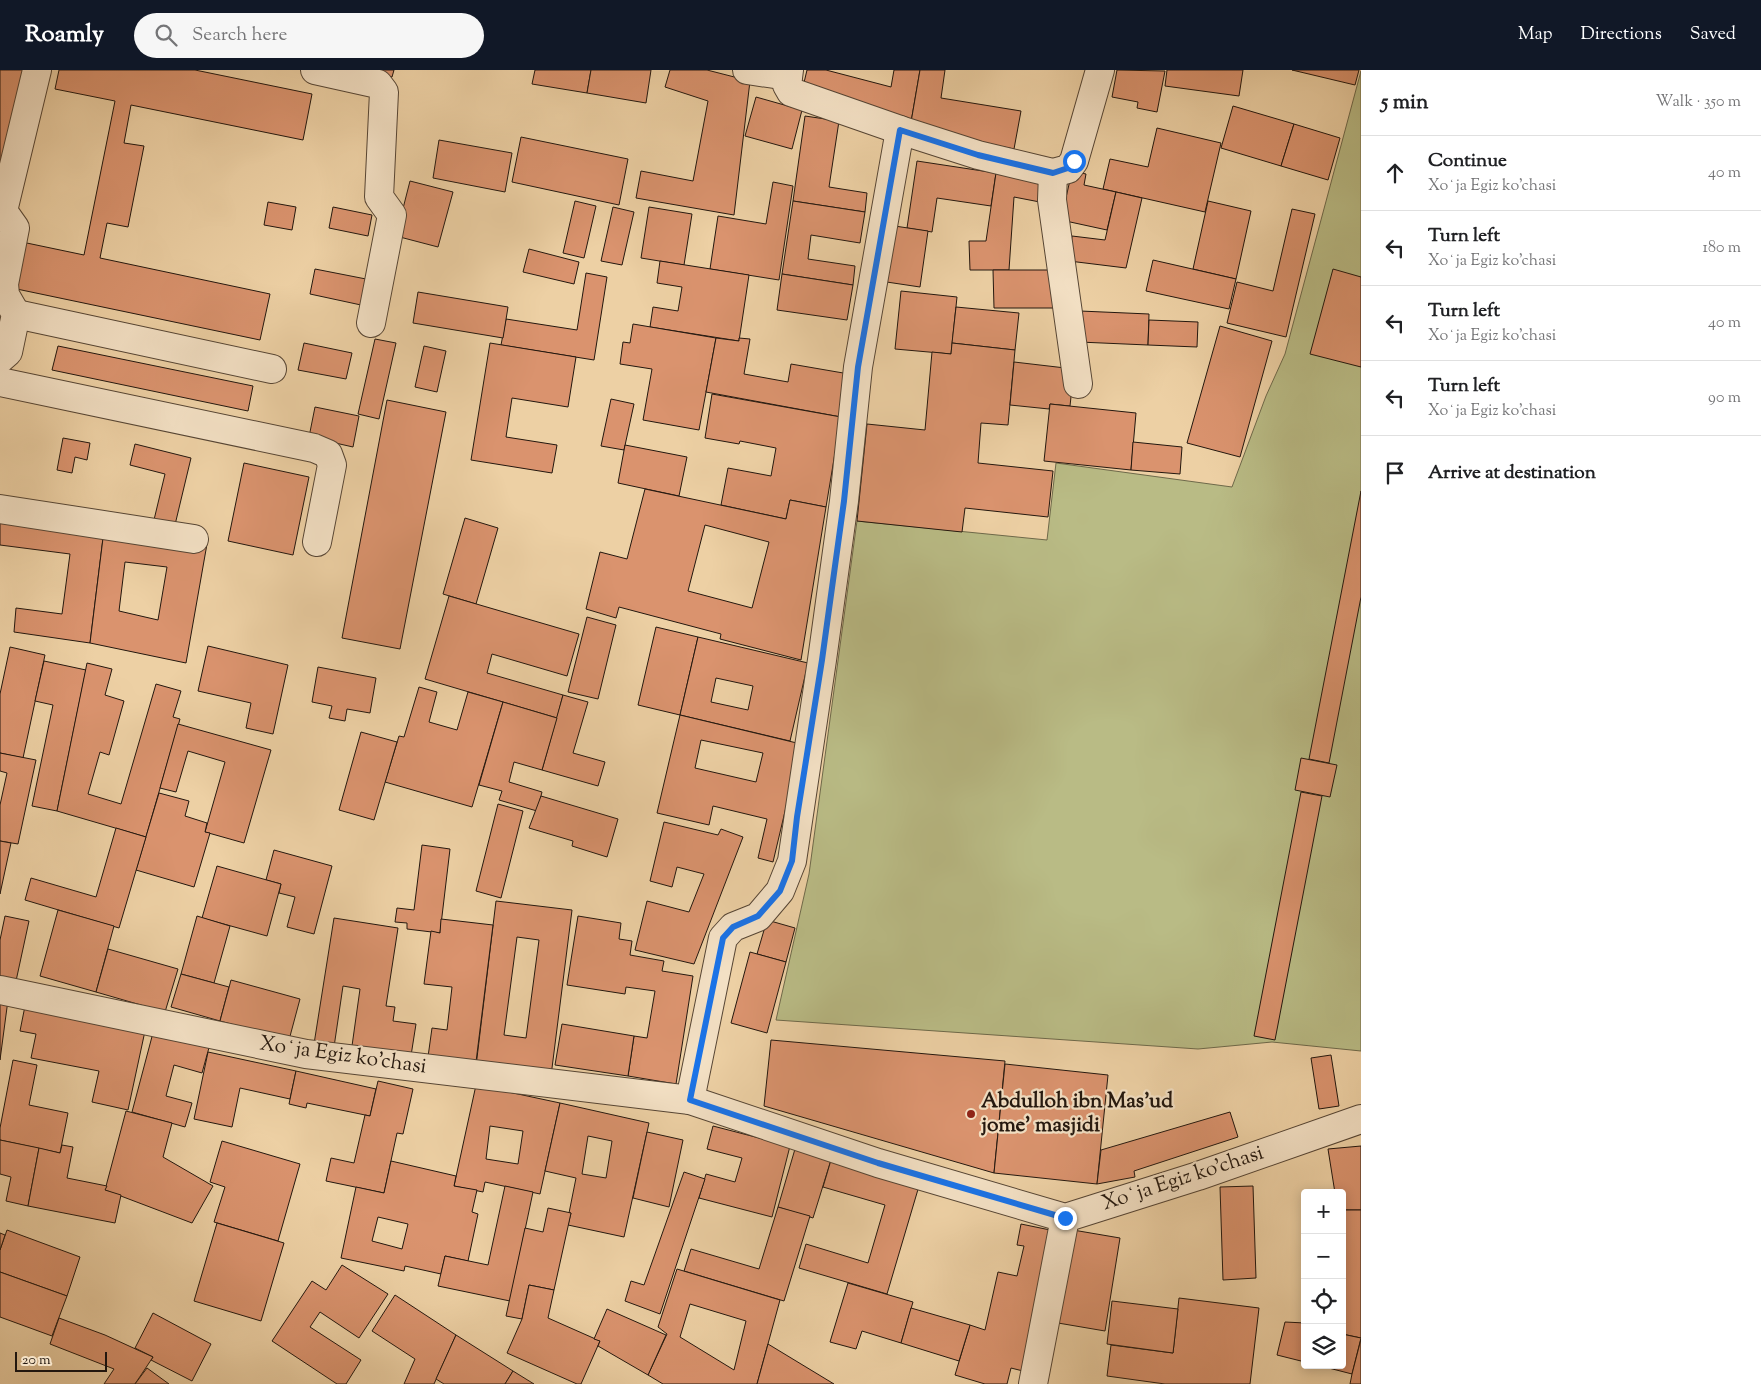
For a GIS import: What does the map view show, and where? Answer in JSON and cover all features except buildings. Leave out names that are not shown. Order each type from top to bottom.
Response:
[{"type":"street","points":[[0,359],[8,352],[16,314],[5,295],[4,284],[15,228],[3,211],[37,70]]},
{"type":"street","points":[[315,70],[378,84],[384,92],[379,197],[392,215],[371,323]]},
{"type":"street","points":[[747,70],[788,73],[787,85],[791,92],[978,155],[1053,173],[1068,168],[1074,161],[1100,70]]},
{"type":"street","points":[[690,1100],[723,938],[733,927],[758,916],[780,891],[792,861],[842,520],[858,367],[900,130]]},
{"type":"street","points":[[1053,173],[1052,200],[1078,384]]},
{"type":"street","points":[[16,314],[272,369]]},
{"type":"street","points":[[0,382],[314,448],[328,454],[332,465],[317,542]]},
{"type":"street","points":[[0,509],[194,539]]},
{"type":"street","name":"Xoʻja Egiz ko'chasi","points":[[0,990],[306,1054],[690,1100],[878,1163],[1065,1218],[1198,1176],[1361,1119]]},
{"type":"street","points":[[1032,1384],[1065,1218]]},
{"type":"green space","points":[[1361,71],[1361,1051],[1272,1042],[1198,1049],[776,1020],[809,874],[857,521],[1047,540],[1056,463],[1232,487],[1266,396],[1285,354]]},
{"type":"place","name":"Abdulloh ibn Mas'ud jome' masjidi","points":[[971,1114]]},
{"type":"route","points":[[1065,1218],[878,1163],[690,1100],[723,938],[733,927],[758,916],[780,891],[792,861],[844,501],[858,367],[900,130],[978,155],[1053,173],[1068,168],[1074,161]]}]
